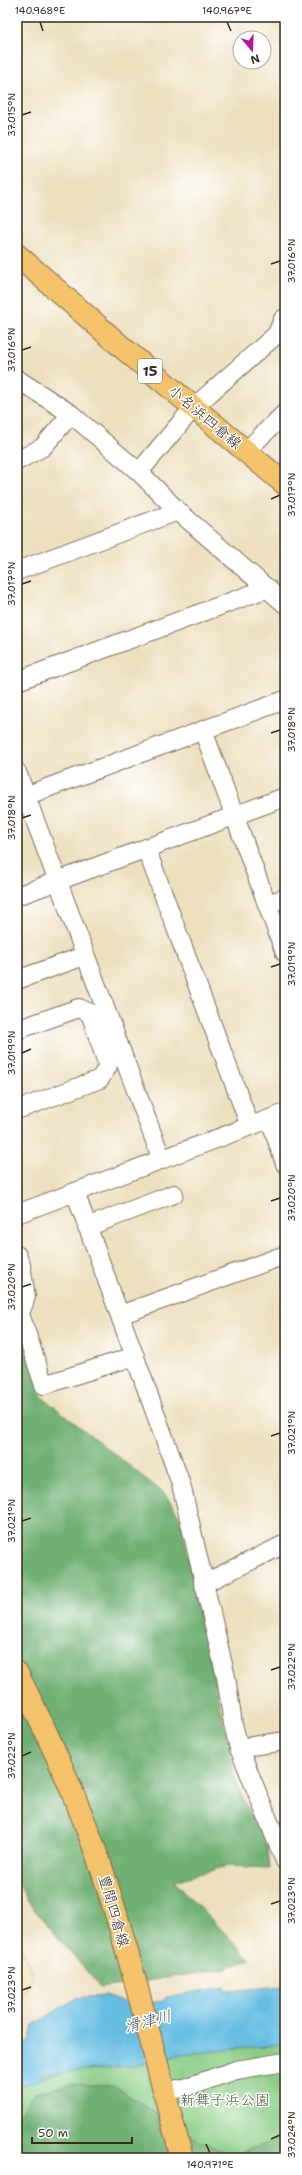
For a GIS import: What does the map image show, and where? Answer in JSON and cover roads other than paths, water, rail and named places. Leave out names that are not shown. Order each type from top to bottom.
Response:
[{"type":"main road","name":"小名浜四倉線","points":[[17,255],[285,484]]},
{"type":"main road","name":"豊間四倉線","points":[[17,1673],[40,1718],[88,1832],[113,1906],[182,2158]]},
{"type":"street","points":[[139,472],[194,407],[277,334],[283,319]]},
{"type":"street","points":[[17,379],[71,414],[139,472],[178,511],[285,604]]},
{"type":"street","points":[[246,451],[285,413]]},
{"type":"street","points":[[17,461],[43,447],[71,414]]},
{"type":"street","points":[[17,571],[178,511]]},
{"type":"street","points":[[17,681],[268,588]]},
{"type":"street","points":[[21,797],[285,700]]},
{"type":"street","points":[[203,730],[285,953]]},
{"type":"street","points":[[17,772],[21,797],[57,881],[84,956],[108,1041],[108,1066],[100,1078],[17,1110]]},
{"type":"street","points":[[17,896],[285,797]]},
{"type":"street","points":[[146,848],[250,1126]]},
{"type":"street","points":[[267,904],[285,898]]},
{"type":"street","points":[[17,980],[84,956]]},
{"type":"street","points":[[17,1030],[78,1008],[90,1013],[108,1041],[162,1160]]},
{"type":"street","points":[[17,1214],[277,1116],[285,1164]]},
{"type":"street","points":[[75,1192],[181,1484],[226,1677],[233,1724],[240,1748],[285,1861]]},
{"type":"street","points":[[87,1227],[174,1194]]},
{"type":"street","points":[[120,1315],[285,1255]]},
{"type":"street","points":[[17,1256],[21,1265],[26,1297],[20,1314],[44,1385],[135,1356]]},
{"type":"street","points":[[204,1584],[285,1544]]},
{"type":"street","points":[[240,1748],[285,1742]]},
{"type":"street","points":[[164,2092],[187,2087],[236,2070],[285,2062]]},
{"type":"water","name":"滑津川","points":[[285,1986],[285,2044],[169,2056],[136,2065],[42,2075],[42,2079],[17,2087],[17,2047],[30,2040],[33,2025],[77,1998],[106,1995],[133,2005],[163,2001],[166,1997],[224,1987],[225,1991]]},
{"type":"park label","name":"新舞子浜公園","points":[[225,2100]]}]
